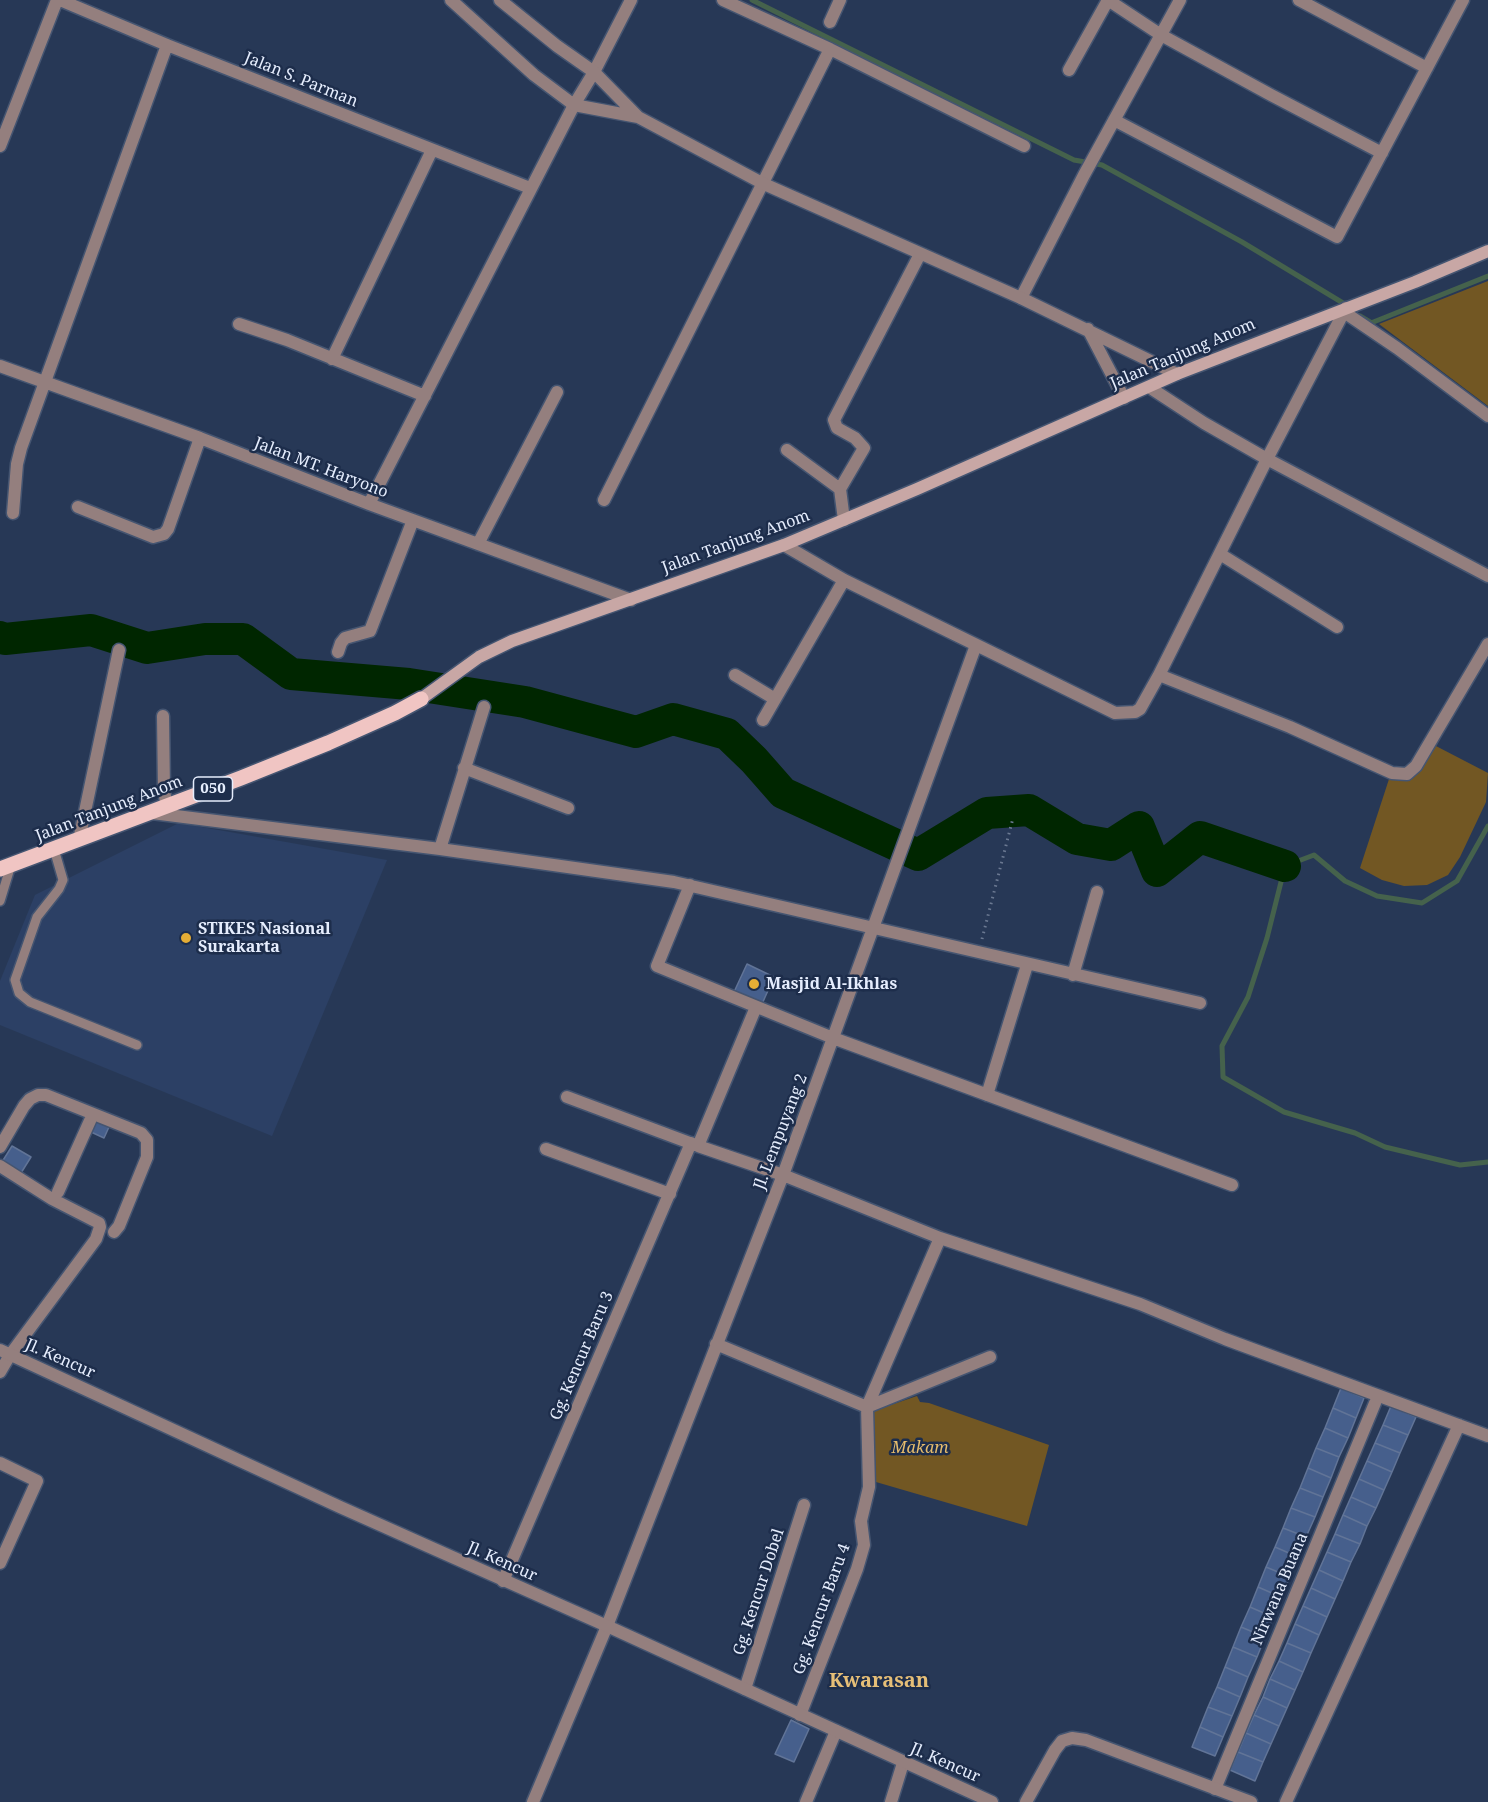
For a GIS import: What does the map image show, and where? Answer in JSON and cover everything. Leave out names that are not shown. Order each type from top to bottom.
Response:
[{"type":"main road","name":"Jalan Tanjung Anom","points":[[5,867],[152,813],[328,743],[421,699],[479,657],[512,641],[784,545],[1177,374],[1345,310],[1488,251]]},
{"type":"street","name":"Jalan S. Parman","points":[[58,0],[530,188]]},
{"type":"street","points":[[0,146],[58,0]]},
{"type":"street","points":[[452,0],[534,75],[574,105],[638,117],[765,183],[1088,329],[1177,374]]},
{"type":"street","points":[[500,0],[557,46],[594,72],[638,117]]},
{"type":"street","points":[[369,504],[530,188],[631,0]]},
{"type":"street","points":[[723,0],[1024,146]]},
{"type":"street","points":[[830,22],[840,0]]},
{"type":"street","points":[[1069,70],[1108,0],[1161,35],[1382,153]]},
{"type":"street","points":[[1021,298],[1095,154],[1180,0]]},
{"type":"street","points":[[1299,0],[1427,68]]},
{"type":"street","points":[[1114,120],[1337,237],[1463,0]]},
{"type":"street","points":[[13,513],[19,456],[167,45]]},
{"type":"street","points":[[603,500],[765,183],[830,50]]},
{"type":"street","points":[[332,359],[432,150]]},
{"type":"street","points":[[844,520],[840,489],[864,448],[855,438],[837,428],[834,420],[920,254]]},
{"type":"street","points":[[784,545],[844,580],[1115,713],[1135,712],[1140,709],[1159,675],[1267,459],[1345,310],[1488,416]]},
{"type":"street","points":[[239,324],[426,396]]},
{"type":"street","points":[[1088,329],[1125,398]]},
{"type":"street","name":"Jalan MT. Haryono","points":[[0,366],[200,438],[369,504],[631,600]]},
{"type":"street","points":[[1149,387],[1204,423],[1267,459],[1488,576]]},
{"type":"street","points":[[478,544],[557,392]]},
{"type":"street","points":[[78,507],[153,537],[164,534],[168,529],[200,438]]},
{"type":"street","points":[[787,450],[840,489]]},
{"type":"street","points":[[338,652],[345,638],[370,631],[413,520]]},
{"type":"street","points":[[1220,554],[1337,627]]},
{"type":"street","points":[[763,720],[844,580]]},
{"type":"street","points":[[1159,675],[1290,727],[1392,773],[1407,774],[1416,766],[1488,644]]},
{"type":"street","name":"Jl. Lempuyang 2","points":[[534,1802],[607,1626],[783,1175],[976,645]]},
{"type":"street","points":[[79,840],[119,650]]},
{"type":"street","points":[[735,675],[775,699]]},
{"type":"street","points":[[440,849],[484,707]]},
{"type":"street","points":[[163,716],[164,791],[167,807]]},
{"type":"street","points":[[464,768],[568,808]]},
{"type":"street","points":[[152,813],[624,873],[690,885],[1027,965],[1200,1003]]},
{"type":"street","points":[[690,885],[657,966],[833,1038],[1232,1185]]},
{"type":"street","points":[[1073,975],[1097,892]]},
{"type":"street","points":[[987,1095],[1027,965]]},
{"type":"street","name":"Gg. Kencur Baru 3","points":[[503,1581],[670,1194],[695,1144],[756,1007]]},
{"type":"street","points":[[0,1147],[24,1106],[38,1095],[46,1095],[141,1133],[147,1140],[147,1157],[119,1226],[114,1232]]},
{"type":"street","points":[[567,1096],[783,1175],[940,1238],[1140,1304],[1226,1339],[1488,1437]]},
{"type":"street","points":[[58,1192],[93,1114]]},
{"type":"street","points":[[546,1149],[670,1194]]},
{"type":"street","points":[[0,1166],[99,1223],[100,1227],[96,1239],[5,1352],[0,1372]]},
{"type":"street","points":[[867,1407],[940,1238]]},
{"type":"street","points":[[716,1344],[867,1407],[990,1357]]},
{"type":"street","name":"Jl. Kencur","points":[[5,1352],[992,1802]]},
{"type":"street","name":"Nirwana Buana","points":[[1215,1789],[1375,1403]]},
{"type":"street","name":"Gg. Kencur Baru 4","points":[[800,1715],[857,1569],[864,1545],[861,1521],[869,1487],[867,1407]]},
{"type":"street","points":[[1286,1802],[1460,1425]]},
{"type":"street","points":[[0,1462],[37,1481],[0,1563]]},
{"type":"street","name":"Gg. Kencur Dobel","points":[[745,1689],[804,1505]]},
{"type":"street","points":[[806,1802],[836,1731]]},
{"type":"street","points":[[1026,1802],[1054,1750],[1062,1742],[1072,1738],[1086,1740],[1248,1802]]},
{"type":"street","points":[[891,1802],[903,1763]]},
{"type":"lane","points":[[54,849],[63,880],[59,889],[37,917],[15,980],[19,993],[30,1002],[137,1045]]},
{"type":"lane","points":[[0,901],[5,867]]},
{"type":"path","points":[[979,953],[1013,818]]},
{"type":"shaded area","name":"STIKES Nasional Surakarta","points":[[179,823],[387,860],[272,1136],[0,1025],[0,981],[35,895]]},
{"type":"green space","points":[[1488,281],[1488,406],[1379,324]]},
{"type":"green space","points":[[1434,745],[1488,773],[1486,802],[1460,857],[1448,875],[1427,885],[1404,886],[1382,880],[1360,868],[1390,776],[1398,777]]},
{"type":"green space","name":"Makam","points":[[917,1396],[920,1402],[929,1403],[1049,1445],[1027,1526],[876,1482],[873,1411]]},
{"type":"building","name":"Masjid Al-Ikhlas","points":[[747,964],[774,977],[762,1004],[734,992]]},
{"type":"building","points":[[96,1121],[109,1127],[104,1138],[91,1132]]},
{"type":"building","points":[[12,1146],[31,1157],[21,1173],[2,1162]]},
{"type":"building","points":[[1341,1388],[1364,1398],[1356,1418],[1333,1408]]},
{"type":"building","points":[[1391,1406],[1416,1417],[1408,1435],[1383,1425]]},
{"type":"building","points":[[1333,1408],[1356,1418],[1348,1438],[1325,1428]]},
{"type":"building","points":[[1383,1425],[1408,1435],[1400,1453],[1375,1443]]},
{"type":"building","points":[[1325,1428],[1348,1438],[1339,1457],[1316,1448]]},
{"type":"building","points":[[1375,1443],[1400,1453],[1392,1472],[1367,1461]]},
{"type":"building","points":[[1316,1448],[1339,1457],[1331,1478],[1308,1468]]},
{"type":"building","points":[[1367,1461],[1392,1472],[1384,1490],[1359,1479]]},
{"type":"building","points":[[1308,1468],[1331,1478],[1323,1497],[1300,1488]]},
{"type":"building","points":[[1359,1479],[1384,1490],[1376,1508],[1351,1497]]},
{"type":"building","points":[[1300,1488],[1323,1497],[1315,1517],[1291,1508]]},
{"type":"building","points":[[1351,1497],[1376,1508],[1367,1526],[1343,1515]]},
{"type":"building","points":[[1291,1508],[1315,1517],[1306,1537],[1283,1528]]},
{"type":"building","points":[[1343,1515],[1367,1526],[1360,1544],[1335,1534]]},
{"type":"building","points":[[1283,1528],[1306,1537],[1298,1557],[1275,1547]]},
{"type":"building","points":[[1335,1534],[1360,1544],[1351,1562],[1327,1552]]},
{"type":"building","points":[[1275,1547],[1298,1557],[1290,1577],[1266,1567]]},
{"type":"building","points":[[1327,1552],[1351,1562],[1343,1581],[1319,1570]]},
{"type":"building","points":[[1266,1567],[1290,1577],[1281,1597],[1258,1587]]},
{"type":"building","points":[[1319,1570],[1343,1581],[1335,1599],[1311,1588]]},
{"type":"building","points":[[1258,1587],[1281,1597],[1273,1617],[1250,1607]]},
{"type":"building","points":[[1311,1588],[1335,1599],[1327,1617],[1303,1606]]},
{"type":"building","points":[[1303,1606],[1327,1617],[1319,1635],[1295,1624]]},
{"type":"building","points":[[1250,1607],[1273,1617],[1265,1637],[1241,1627]]},
{"type":"building","points":[[1295,1624],[1319,1635],[1311,1653],[1287,1643]]},
{"type":"building","points":[[1241,1627],[1265,1637],[1257,1657],[1233,1647]]},
{"type":"building","points":[[1287,1643],[1311,1653],[1303,1672],[1279,1661]]},
{"type":"building","points":[[1233,1647],[1257,1657],[1248,1677],[1225,1667]]},
{"type":"building","points":[[1279,1661],[1303,1672],[1295,1690],[1270,1679]]},
{"type":"building","points":[[1225,1667],[1248,1677],[1240,1697],[1217,1687]]},
{"type":"building","points":[[1270,1679],[1295,1690],[1287,1708],[1263,1697]]},
{"type":"building","points":[[1217,1687],[1240,1697],[1232,1716],[1208,1707]]},
{"type":"building","points":[[1263,1697],[1287,1708],[1279,1726],[1254,1715]]},
{"type":"building","points":[[1208,1707],[1232,1716],[1223,1737],[1200,1727]]},
{"type":"building","points":[[1254,1715],[1279,1726],[1271,1744],[1246,1733]]},
{"type":"building","points":[[791,1720],[809,1729],[794,1762],[775,1754]]},
{"type":"building","points":[[1200,1727],[1223,1737],[1215,1756],[1192,1747]]},
{"type":"building","points":[[1246,1733],[1271,1744],[1263,1762],[1238,1752]]},
{"type":"building","points":[[1238,1752],[1263,1762],[1255,1781],[1230,1770]]},
{"type":"waterway","points":[[752,0],[1074,160],[1102,165],[1242,242],[1343,303]]},
{"type":"waterway","points":[[1371,323],[1488,276]]},
{"type":"waterway","points":[[1360,316],[1370,322]]},
{"type":"waterway","points":[[0,637],[5,639],[91,630],[147,648],[205,639],[243,639],[291,674],[409,684],[525,702],[636,732],[673,719],[727,734],[783,793],[918,855],[987,813],[1029,810],[1077,839],[1111,845],[1139,827],[1157,871],[1200,837],[1285,866]]},
{"type":"waterway","points":[[1488,826],[1457,881],[1422,903],[1377,896],[1345,881],[1314,855],[1285,866],[1267,938],[1248,997],[1222,1046],[1223,1077],[1284,1112],[1355,1133],[1385,1147],[1460,1165],[1488,1162]]},
{"type":"place","name":"STIKES Nasional Surakarta","points":[[186,938]]},
{"type":"place","name":"Masjid Al-Ikhlas","points":[[754,984]]},
{"type":"district","name":"Kwarasan","points":[[879,1681]]}]
